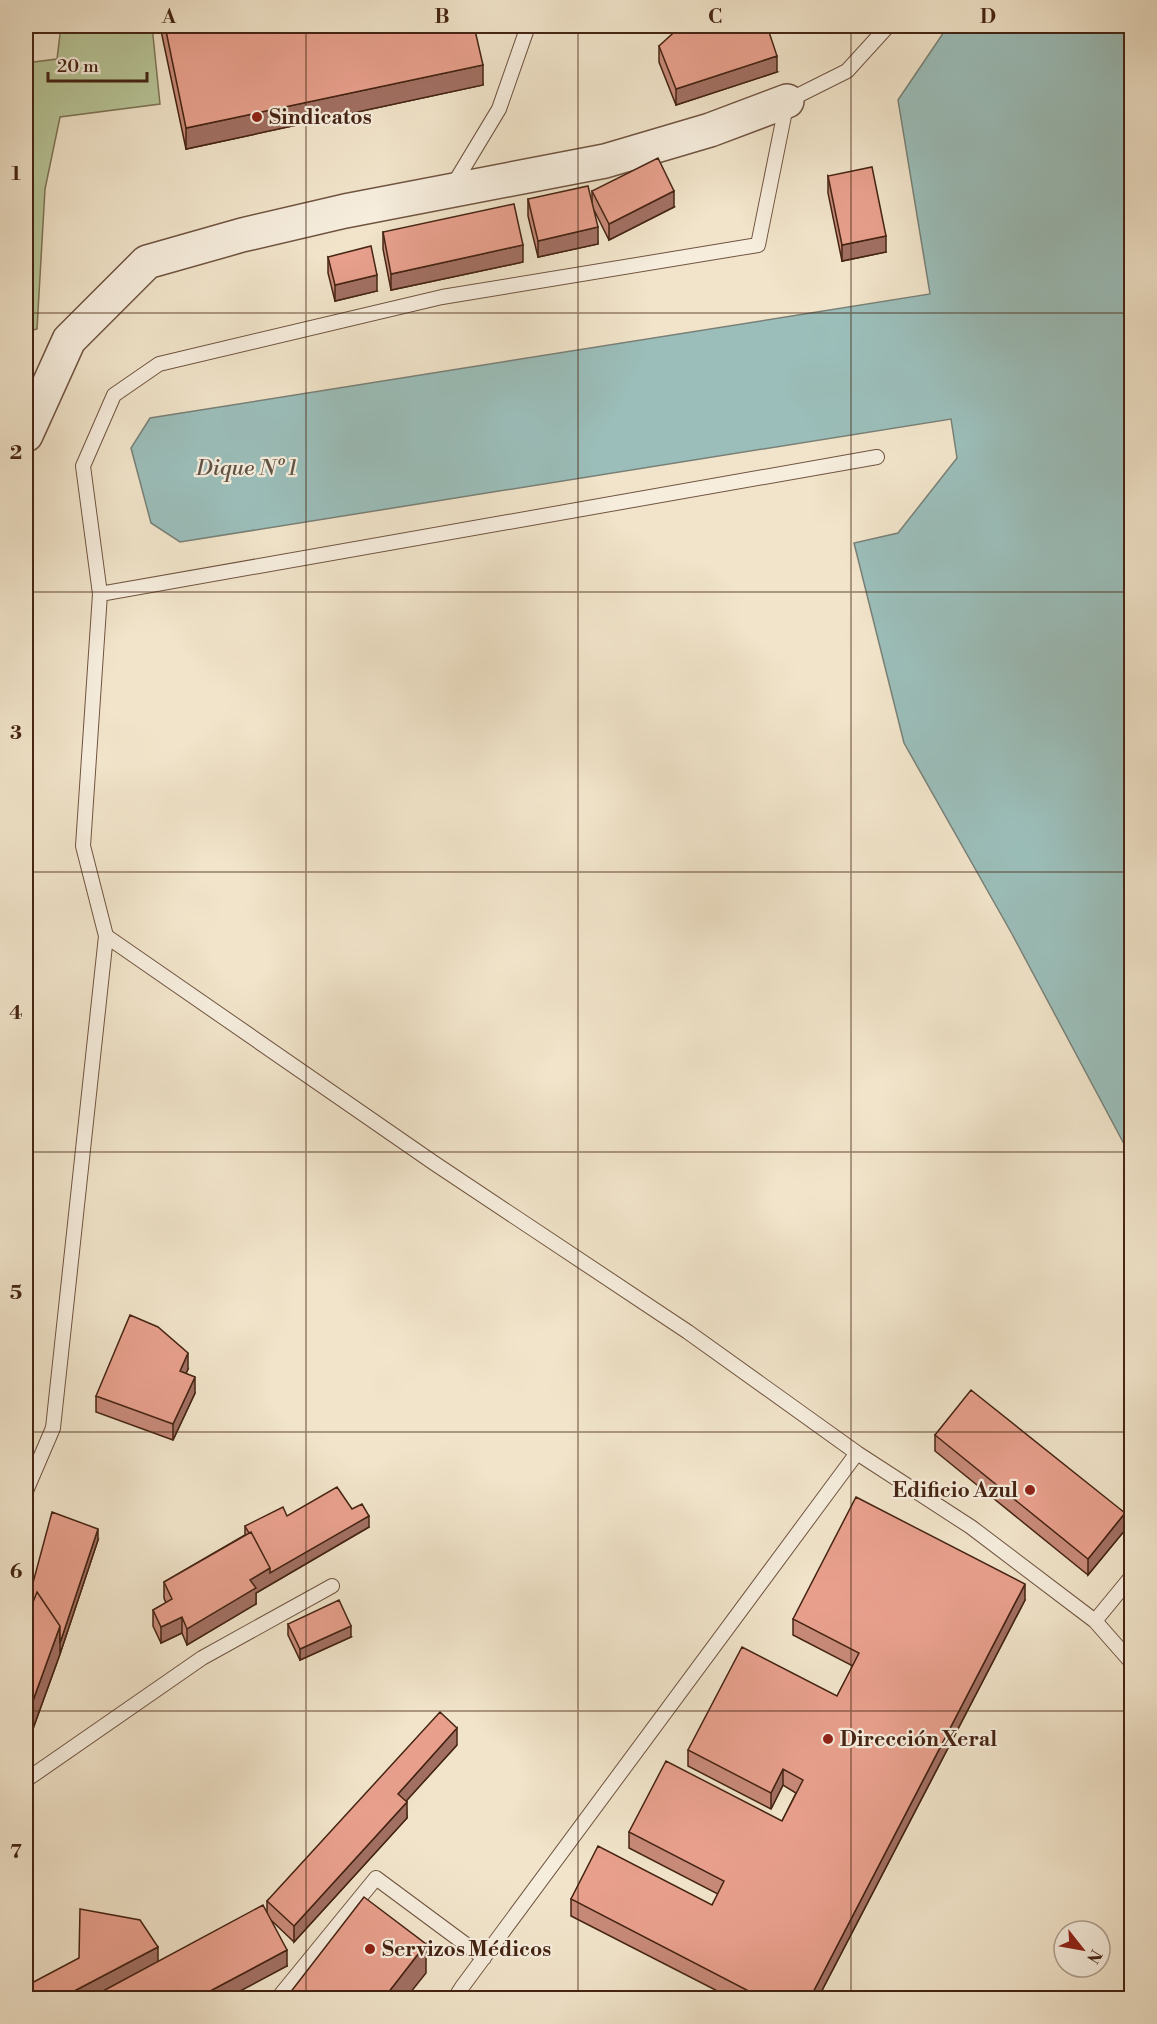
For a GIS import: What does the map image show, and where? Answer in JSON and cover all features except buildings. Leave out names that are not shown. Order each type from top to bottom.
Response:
[{"type":"street","points":[[26,435],[69,340],[147,262],[265,229],[345,211],[605,161],[710,130],[787,101]]},
{"type":"lane","points":[[450,191],[499,109],[528,26]]},
{"type":"lane","points":[[26,1491],[53,1428],[106,936],[83,846],[100,594],[83,466],[114,395],[159,363],[419,302],[758,245],[787,101],[847,71],[888,26]]},
{"type":"lane","points":[[100,594],[877,457]]},
{"type":"lane","points":[[106,936],[434,1163],[688,1332],[857,1454],[971,1527],[1095,1621],[1131,1663]]},
{"type":"lane","points":[[455,1998],[857,1454]]},
{"type":"lane","points":[[1095,1621],[1131,1576]]},
{"type":"lane","points":[[26,1780],[202,1658],[332,1586]]},
{"type":"lane","points":[[278,1998],[376,1878],[484,1958]]},
{"type":"green space","points":[[61,26],[152,26],[160,104],[60,117],[45,189],[37,329],[26,332],[26,63],[57,59]]},
{"type":"water","name":"Dique Nº 1","points":[[948,26],[1131,26],[1131,1157],[1012,934],[904,743],[854,543],[898,533],[957,458],[951,419],[180,542],[151,523],[131,448],[150,418],[930,294],[898,100]]},
{"type":"place","name":"Sindicatos","points":[[257,117]]},
{"type":"place","name":"Edificio Azul","points":[[1030,1490]]},
{"type":"place","name":"Dirección Xeral","points":[[828,1739]]},
{"type":"place","name":"Servizos Médicos","points":[[370,1949]]}]
